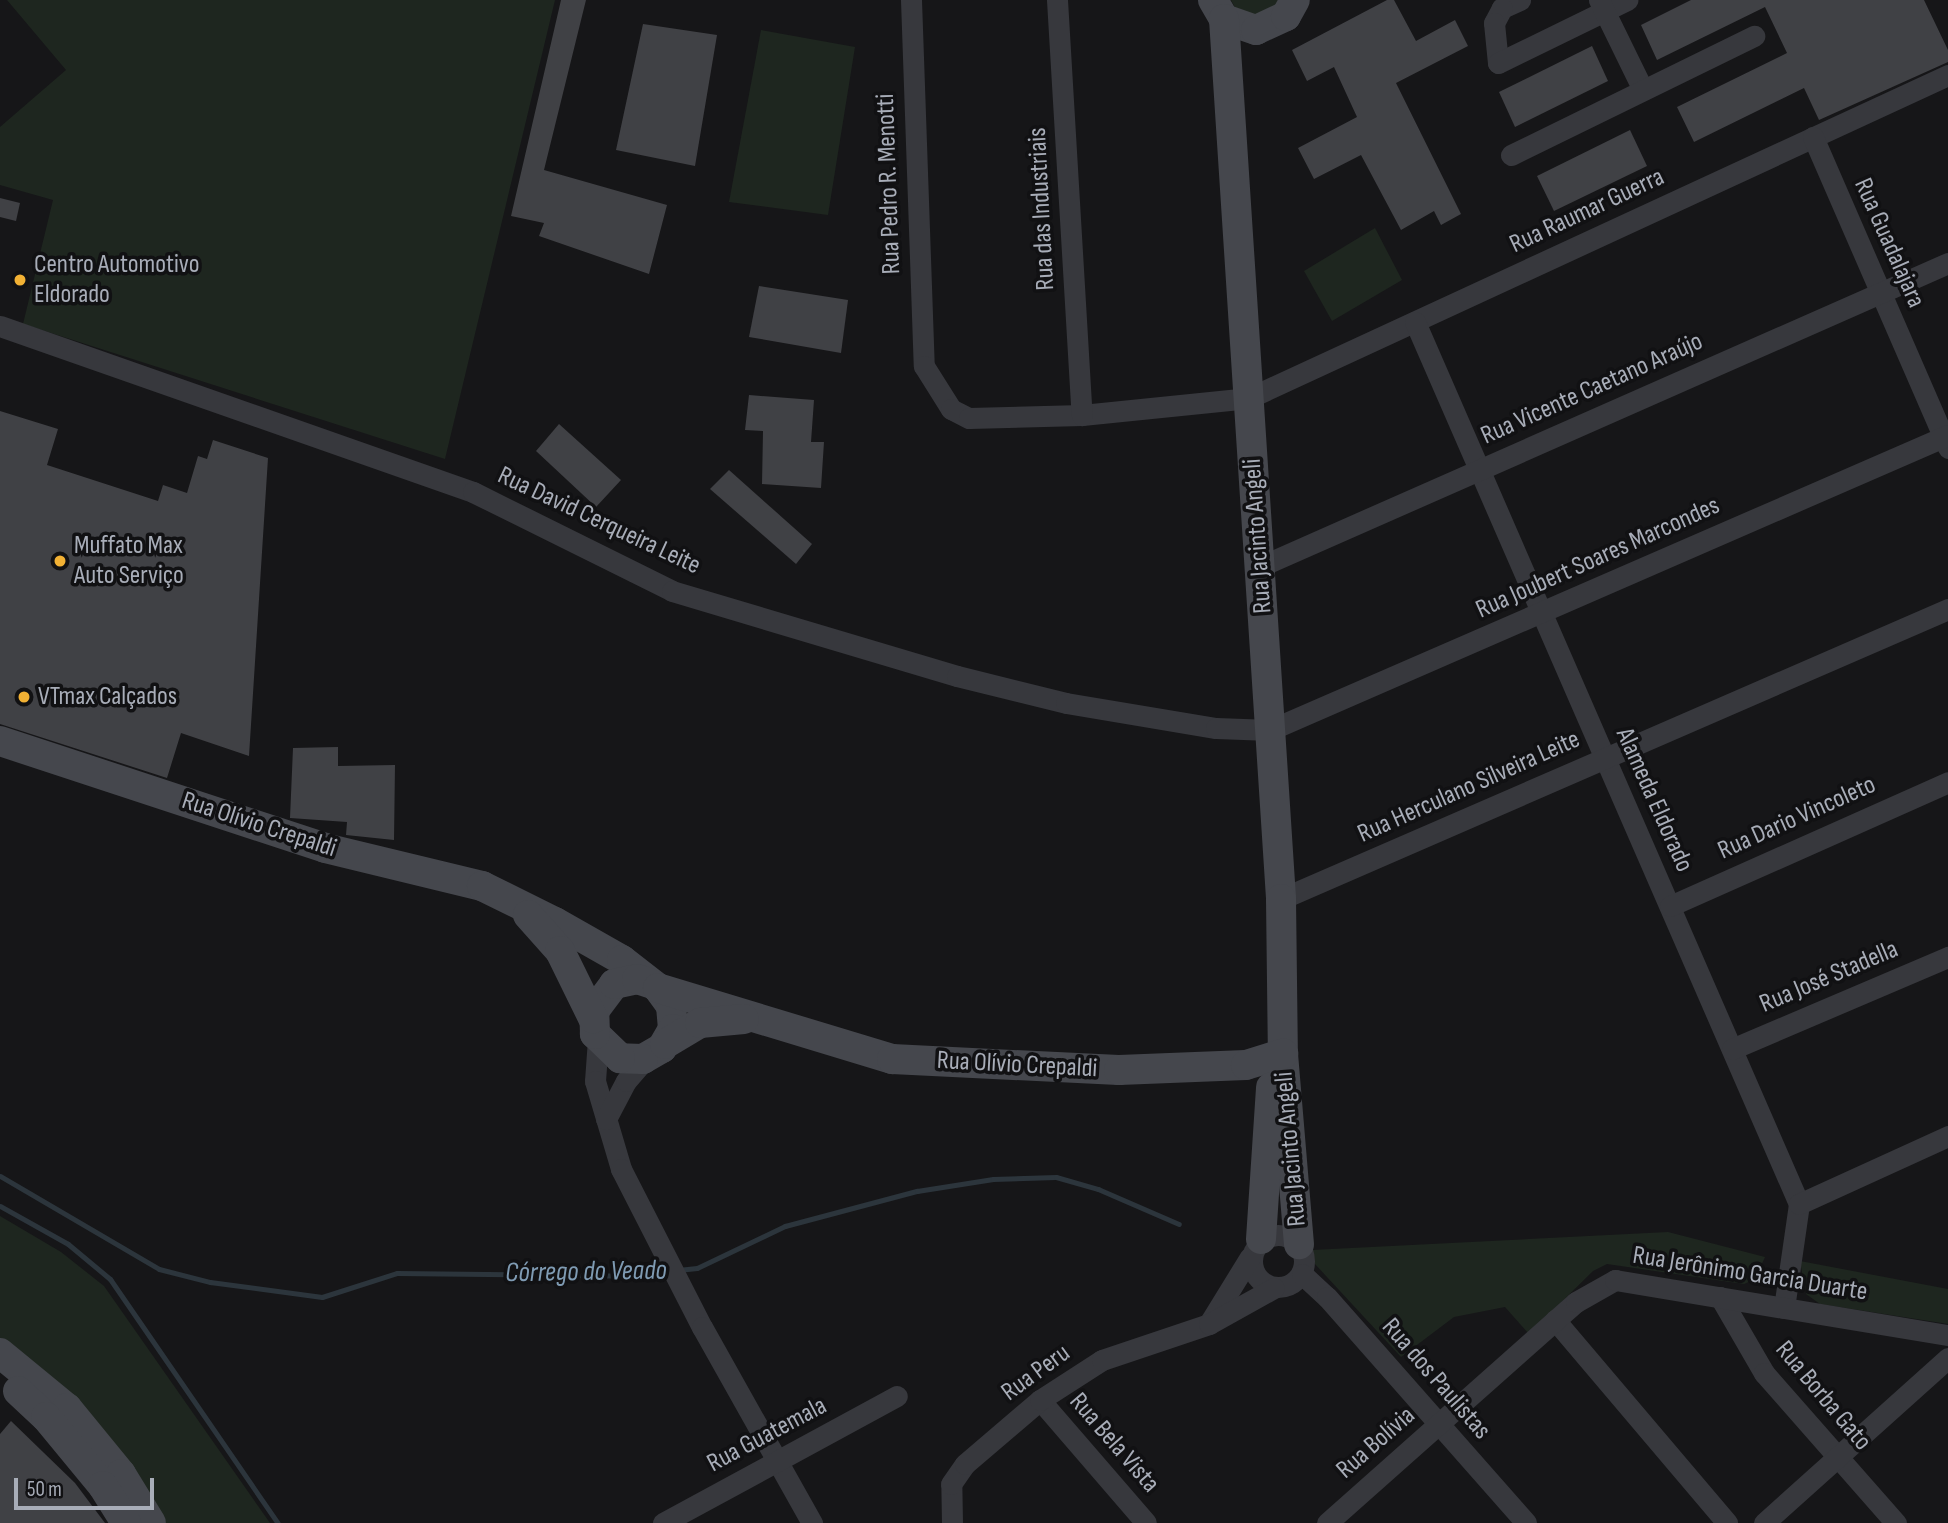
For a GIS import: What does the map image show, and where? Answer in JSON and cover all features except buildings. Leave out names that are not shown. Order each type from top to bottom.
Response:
[{"type":"street","name":"Rua Pedro R. Menotti","points":[[911,0],[924,366]]},
{"type":"street","name":"Rua das Industriais","points":[[1057,0],[1082,415]]},
{"type":"street","points":[[1520,0],[1502,8],[1494,23],[1498,62],[1602,6],[1627,0]]},
{"type":"street","points":[[1218,9],[1256,30],[1273,26],[1299,1]]},
{"type":"street","points":[[1602,6],[1643,90]]},
{"type":"street","name":"Rua Jacinto Angeli","points":[[1218,9],[1249,398],[1281,899],[1283,1054],[1299,1244]]},
{"type":"street","points":[[1511,155],[1754,36]]},
{"type":"street","name":"Rua Raumar Guerra","points":[[924,366],[951,409],[970,418],[1082,415],[1249,398],[1948,75]]},
{"type":"street","name":"Rua Guadalajara","points":[[1813,137],[1946,440]]},
{"type":"street","name":"Rua Vicente Caetano Araújo","points":[[1259,568],[1948,263]]},
{"type":"street","name":"Alameda Eldorado","points":[[1415,321],[1800,1204]]},
{"type":"street","name":"Rua David Cerqueira Leite","points":[[0,326],[473,492],[672,591],[957,676],[1066,703],[1147,719],[1270,730]]},
{"type":"street","name":"Rua Joubert Soares Marcondes","points":[[1270,730],[1946,440]]},
{"type":"street","name":"Rua Herculano Silveira Leite","points":[[1281,899],[1948,609]]},
{"type":"street","name":"Rua Olívio Crepaldi","points":[[0,741],[326,848],[482,886],[622,960],[654,985],[755,1019],[892,1059],[1119,1070],[1245,1065],[1283,1054]]},
{"type":"street","name":"Rua Dario Vincoleto","points":[[1670,906],[1948,782]]},
{"type":"street","name":"Rua Olívio Crepaldi","points":[[518,905],[559,951],[596,1028]]},
{"type":"street","name":"Rua José Stadella","points":[[1732,1049],[1948,957]]},
{"type":"street","points":[[606,1119],[626,1081],[656,1051],[673,1018],[654,985],[637,979],[614,984],[598,1000],[595,1081],[606,1119],[621,1169],[702,1327],[812,1523]]},
{"type":"street","name":"Rua Olívio Crepaldi","points":[[656,1051],[700,1023],[755,1019]]},
{"type":"street","points":[[596,1028],[620,1058],[656,1051]]},
{"type":"street","name":"Rua Jacinto Angeli","points":[[1256,1248],[1272,1080],[1283,1054]]},
{"type":"street","points":[[1784,1308],[1800,1204],[1948,1136]]},
{"type":"street","points":[[1209,1324],[1256,1248],[1280,1234],[1299,1244],[1305,1264],[1302,1274],[1294,1282],[1274,1288],[1256,1278],[1256,1248]]},
{"type":"street","name":"Rua dos Paulistas","points":[[1302,1274],[1327,1297],[1526,1523]]},
{"type":"street","name":"Rua Jerônimo Garcia Duarte","points":[[1555,1320],[1576,1302],[1615,1280],[1948,1335]]},
{"type":"street","name":"Rua Peru","points":[[952,1523],[951,1484],[965,1464],[1040,1400],[1102,1360],[1209,1324],[1274,1288]]},
{"type":"street","name":"Rua Borba Gato","points":[[1720,1297],[1764,1373],[1896,1523]]},
{"type":"street","points":[[1555,1320],[1727,1523]]},
{"type":"street","name":"Rua Bolívia","points":[[1327,1523],[1555,1320]]},
{"type":"street","points":[[0,1353],[67,1408],[133,1514]]},
{"type":"street","points":[[1764,1523],[1948,1358]]},
{"type":"street","points":[[0,1374],[46,1417],[133,1514]]},
{"type":"street","name":"Rua Guatemala","points":[[663,1523],[897,1396]]},
{"type":"street","name":"Rua Bela Vista","points":[[1040,1400],[1146,1523]]},
{"type":"shaded area","points":[[7,0],[555,0],[445,459],[23,324],[53,200],[0,185],[0,127],[66,70]]},
{"type":"shaded area","points":[[1231,0],[1284,0],[1269,18],[1238,13]]},
{"type":"shaded area","points":[[761,30],[855,47],[828,215],[729,202]]},
{"type":"shaded area","points":[[1375,228],[1402,280],[1332,321],[1304,271]]},
{"type":"shaded area","points":[[0,1216],[61,1252],[104,1286],[270,1523],[161,1523],[0,1340]]},
{"type":"shaded area","points":[[1668,1232],[1765,1257],[1755,1279],[1744,1284],[1607,1264],[1593,1271],[1529,1334],[1505,1307],[1454,1317],[1401,1357],[1314,1263],[1312,1250]]},
{"type":"shaded area","points":[[1800,1261],[1948,1289],[1948,1324],[1820,1304],[1806,1294]]},
{"type":"waterway","name":"Córrego do Veado","points":[[0,1176],[159,1269],[210,1282],[322,1297],[397,1273],[632,1276],[668,1271]]},
{"type":"waterway","name":"Córrego do Veado","points":[[678,1270],[697,1268],[785,1226],[917,1191],[993,1179],[1056,1177],[1098,1189],[1179,1224]]},
{"type":"waterway","name":"Córrego do Veado","points":[[0,1206],[68,1244],[110,1279],[278,1523]]},
{"type":"place","name":"Centro Automotivo Eldorado","points":[[20,280]]},
{"type":"place","name":"Muffato Max Auto Serviço","points":[[60,561]]},
{"type":"place","name":"VTmax Calçados","points":[[24,697]]}]
